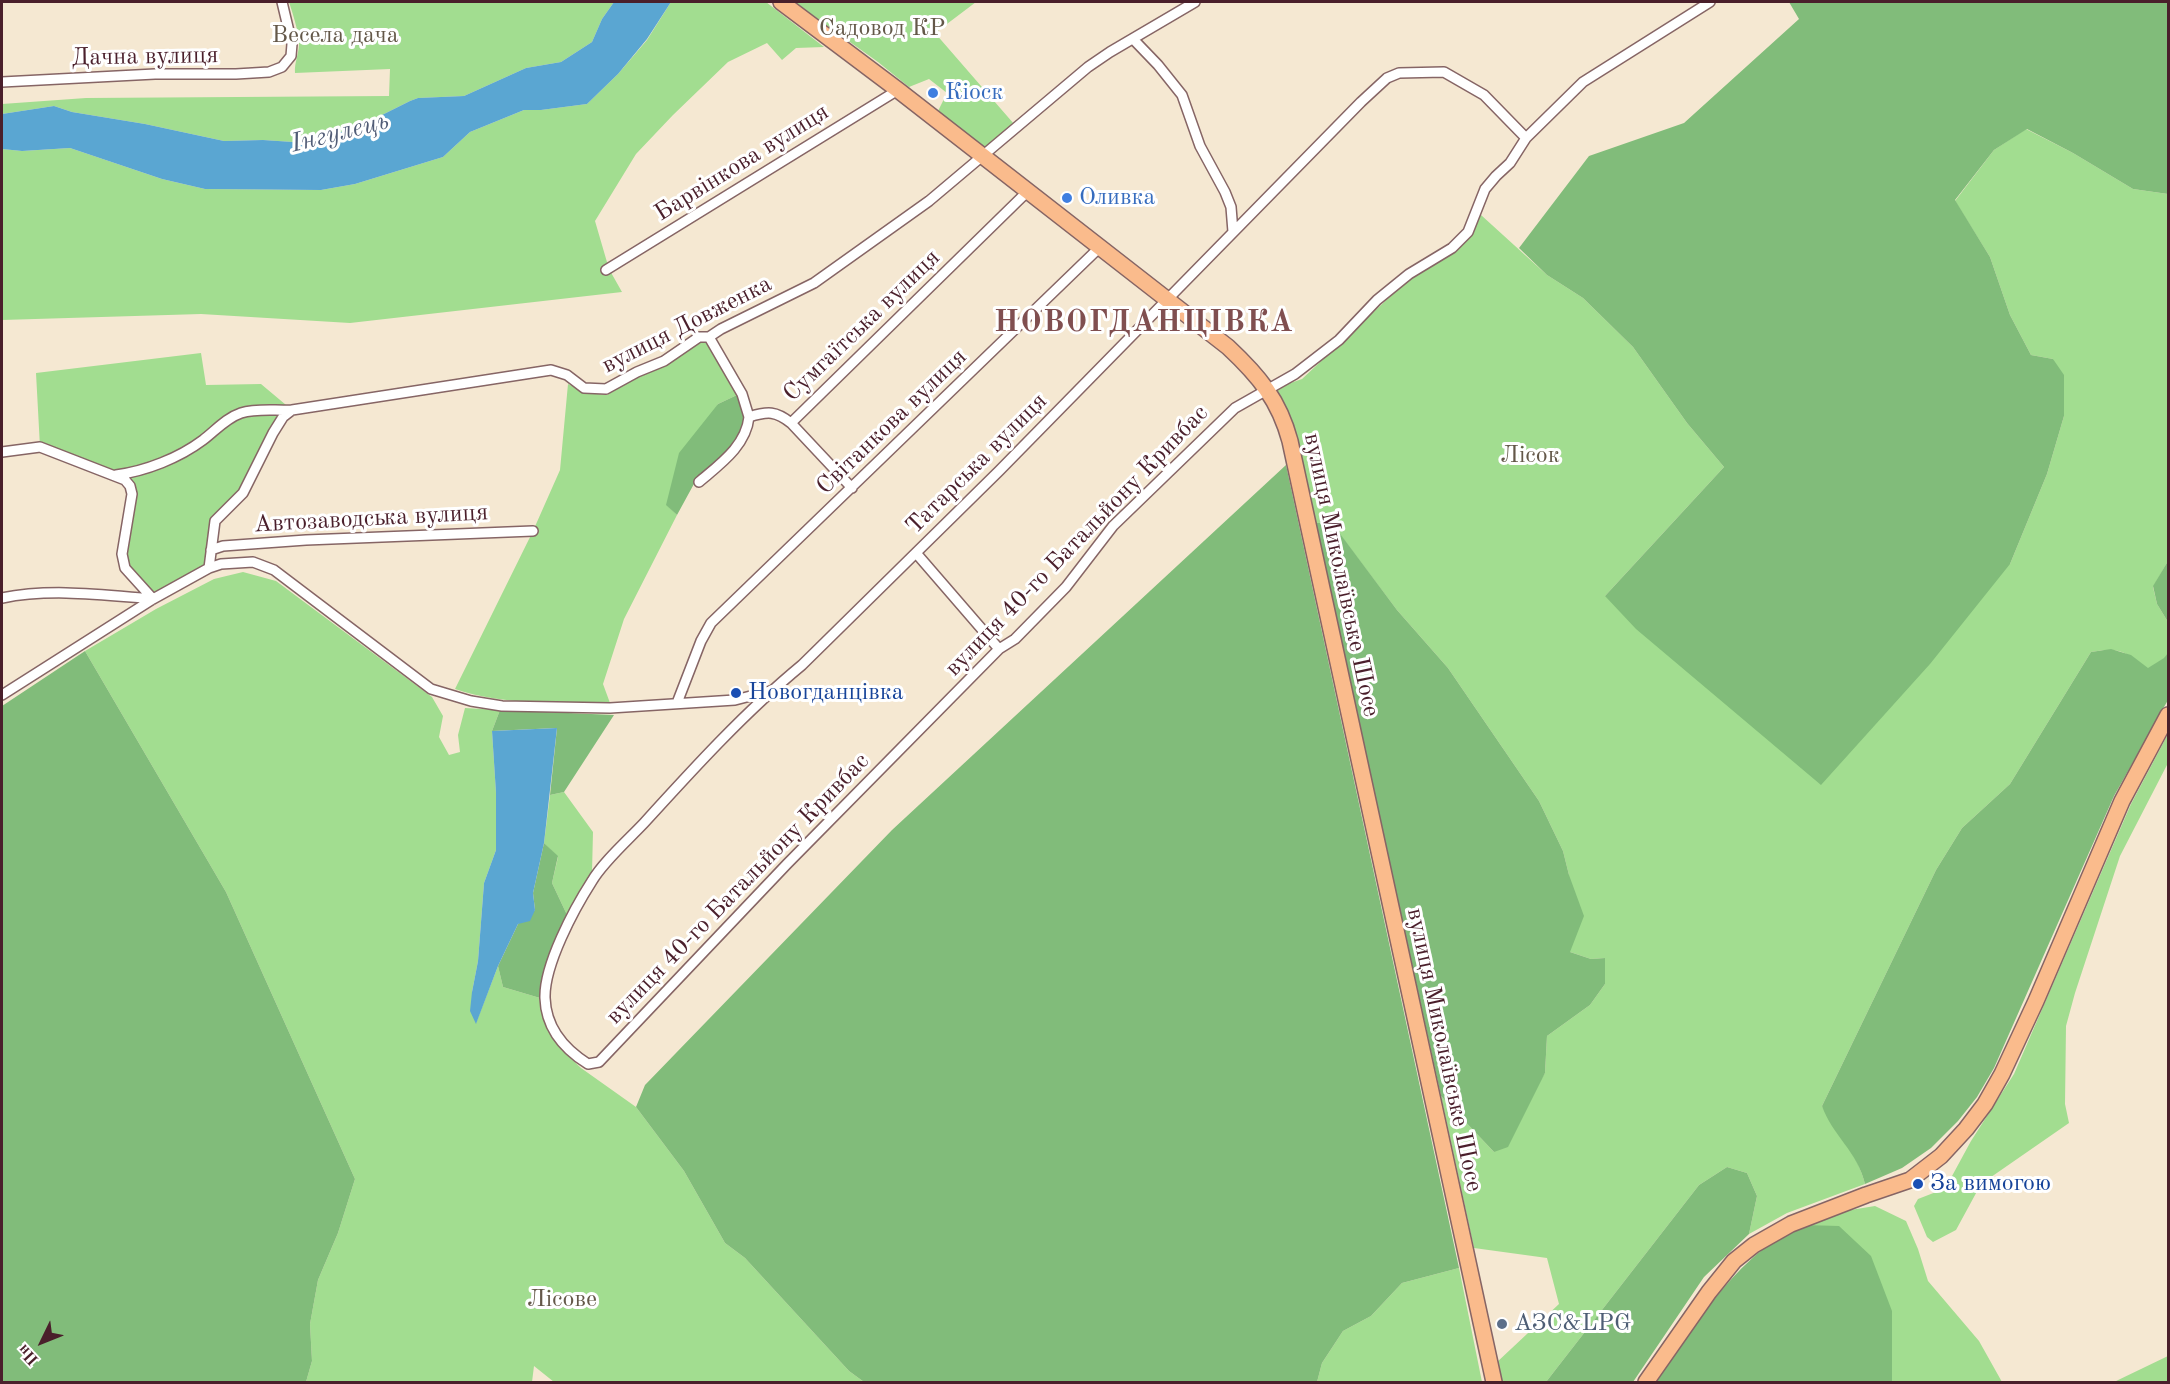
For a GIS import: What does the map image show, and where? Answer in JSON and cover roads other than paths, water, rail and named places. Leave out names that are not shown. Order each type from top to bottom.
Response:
[{"type":"main road","name":"вулиця Миколаївське Шосе","points":[[781,2],[984,156],[1228,347],[1250,366],[1276,403],[1290,441],[1494,1383]]},
{"type":"main road","points":[[1646,1383],[1709,1292],[1734,1262],[1754,1245],[1791,1224],[1910,1180],[1941,1156],[1966,1130],[1985,1104],[2002,1074],[2122,801],[2169,715]]},
{"type":"street","name":"Дачна вулиця","points":[[2,82],[155,74],[269,72],[282,67],[291,56],[292,44],[282,2]]},
{"type":"street","name":"вулиця Довженка","points":[[116,475],[141,471],[171,458],[201,442],[229,419],[253,411],[292,410],[551,370],[567,375],[584,388],[606,389],[664,361],[699,337],[709,337],[721,328],[814,284],[929,201],[1088,67],[1196,2]]},
{"type":"street","name":"вулиця 40-го Батальйону Кривбас","points":[[552,1029],[578,1058],[588,1065],[599,1062],[787,864],[999,649],[1015,639],[1066,587],[1113,526],[1235,408],[1295,374],[1339,340],[1377,300],[1409,274],[1452,248],[1468,232],[1485,189],[1510,163],[1526,138],[1583,82],[1710,2]]},
{"type":"street","points":[[1133,39],[1158,64],[1182,94],[1200,146],[1228,200],[1233,232]]},
{"type":"street","name":"Татарська вулиця","points":[[552,1029],[545,998],[546,980],[561,940],[592,879],[664,800],[770,691],[802,665],[916,553],[1387,78],[1399,73],[1444,72],[1484,96],[1526,138]]},
{"type":"street","name":"Барвінкова вулиця","points":[[606,270],[898,90]]},
{"type":"street","name":"Сумгаїтська вулиця","points":[[750,417],[763,413],[780,414],[791,423],[1028,191]]},
{"type":"street","name":"Світанкова вулиця","points":[[677,703],[701,641],[711,623],[1100,247]]},
{"type":"street","points":[[699,482],[726,459],[745,437],[750,417],[742,394],[709,337]]},
{"type":"street","points":[[209,568],[215,521],[243,493],[273,433],[283,417],[292,410]]},
{"type":"street","points":[[791,423],[852,488]]},
{"type":"street","points":[[2,452],[40,447],[124,480],[130,486],[132,494],[122,554],[124,567],[153,599]]},
{"type":"street","name":"Автозаводська вулиця","points":[[211,550],[223,546],[306,540],[533,531]]},
{"type":"street","points":[[916,553],[999,649]]},
{"type":"street","points":[[2,695],[153,599],[209,568],[221,564],[253,562],[274,570],[431,689],[471,701],[502,705],[610,708],[735,700],[770,691]]},
{"type":"street","points":[[2,598],[21,594],[89,594],[153,599]]},
{"type":"water","name":"Інгулець","points":[[614,2],[671,2],[647,39],[618,74],[587,104],[524,110],[470,132],[443,157],[355,184],[321,190],[205,189],[162,179],[70,148],[22,151],[2,149],[2,114],[54,106],[72,112],[145,124],[224,141],[293,142],[323,139],[372,120],[418,98],[464,96],[526,68],[561,62],[592,42],[602,19]]},
{"type":"water","points":[[557,728],[544,843],[533,893],[535,910],[530,921],[518,924],[498,966],[476,1024],[470,1011],[478,961],[484,883],[496,850],[496,793],[492,731]]},
{"type":"place","name":"Кіоск","points":[[933,93]]},
{"type":"place","name":"Оливка","points":[[1067,198]]},
{"type":"place","name":"Новогданцівка","points":[[736,693]]},
{"type":"place","name":"За вимогою","points":[[1918,1184]]},
{"type":"place","name":"АЗС&LPG","points":[[1502,1324]]},
{"type":"district","name":"НОВОГДАНЦІВКА","points":[[1144,323]]},
{"type":"park label","name":"Садовод КР","points":[[882,29]]},
{"type":"park label","name":"Весела дача","points":[[335,36]]},
{"type":"park label","name":"Лісок","points":[[1530,456]]},
{"type":"park label","name":"Лісове","points":[[562,1300]]}]
